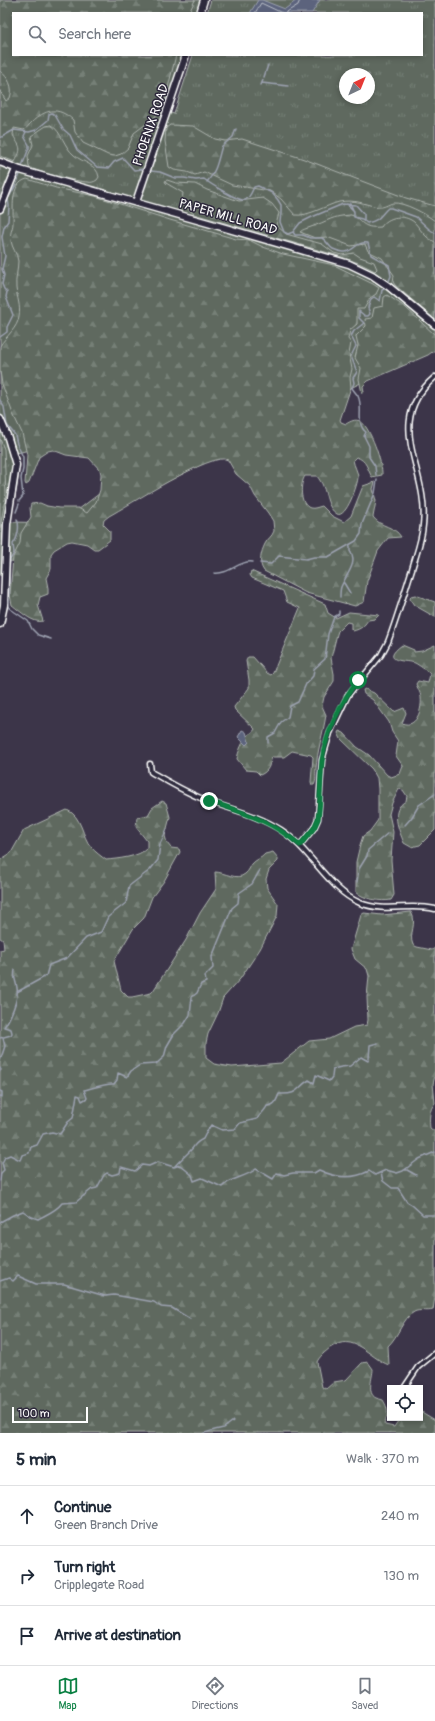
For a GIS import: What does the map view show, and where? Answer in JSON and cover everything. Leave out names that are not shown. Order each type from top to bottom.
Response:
[{"type":"main road","points":[[200,12],[204,0]]},
{"type":"main road","name":"PHOENIX ROAD","points":[[136,202],[186,56]]},
{"type":"main road","name":"PAPER MILL ROAD","points":[[0,162],[16,169],[349,264],[388,286],[435,325]]},
{"type":"main road","points":[[0,209],[16,169]]},
{"type":"main road","points":[[0,419],[8,438],[16,465],[7,524],[4,605],[0,624]]},
{"type":"street","points":[[300,845],[314,828],[318,819],[322,760],[330,733],[348,694],[381,655],[388,642],[420,543],[423,526],[424,503],[410,443],[409,426],[414,403],[423,389],[435,377]]},
{"type":"street","points":[[150,764],[152,772],[183,790],[209,801],[241,811],[281,830],[300,845],[343,893],[358,902],[383,909],[417,906],[435,909]]},
{"type":"street","points":[[406,1385],[418,1367],[435,1353]]},
{"type":"green space","points":[[0,0],[200,0],[196,12],[12,12],[12,56],[182,56],[164,111],[174,114],[193,56],[423,56],[423,12],[207,12],[211,0],[435,0],[435,345],[8,563],[3,574],[0,576]],"holes":[[[102,432],[134,467],[61,523],[10,522],[19,470],[17,453]]]},
{"type":"green space","points":[[0,0],[195,0],[189,12],[12,12],[12,56],[176,56],[164,104],[154,118],[134,133],[128,148],[121,154],[115,156],[108,155],[83,143],[75,132],[73,120],[62,113],[52,111],[46,112],[36,118],[24,130],[14,128],[13,135],[20,148],[15,162],[0,156],[0,91],[6,101],[10,98],[11,86],[6,76],[0,71]]},
{"type":"green space","points":[[51,125],[58,132],[71,152],[96,169],[99,177],[97,180],[90,182],[76,180],[49,174],[29,167],[28,156],[33,145],[31,136],[46,126]]},
{"type":"green space","points":[[170,125],[193,126],[215,139],[225,141],[242,139],[304,159],[406,198],[435,206],[435,221],[409,206],[398,203],[380,207],[359,202],[339,202],[311,213],[295,215],[281,199],[270,191],[232,185],[204,172],[195,175],[174,170],[169,167],[165,141],[166,128]]},
{"type":"green space","points":[[27,179],[56,188],[95,196],[236,239],[249,240],[283,254],[334,265],[379,288],[376,294],[370,298],[364,309],[357,309],[357,324],[350,330],[348,339],[351,343],[349,354],[352,369],[350,377],[351,387],[340,420],[346,424],[356,420],[364,424],[372,437],[382,470],[382,475],[372,477],[365,463],[360,458],[356,457],[353,460],[358,475],[356,486],[348,506],[340,514],[337,514],[331,508],[323,485],[317,476],[305,476],[301,488],[302,498],[306,506],[316,508],[322,506],[332,516],[344,522],[351,516],[363,486],[375,482],[373,489],[376,501],[373,517],[379,523],[398,533],[401,537],[388,538],[378,551],[367,581],[364,602],[355,606],[306,593],[264,571],[261,565],[261,554],[266,542],[274,531],[273,521],[255,496],[250,486],[236,474],[228,460],[220,459],[206,463],[189,471],[109,516],[104,520],[103,524],[110,531],[110,540],[98,549],[94,549],[87,544],[72,541],[67,542],[54,550],[51,554],[51,569],[46,578],[48,594],[40,597],[38,605],[43,621],[35,621],[31,619],[12,605],[10,595],[13,557],[20,543],[21,533],[31,517],[31,504],[40,503],[59,508],[78,508],[87,513],[96,502],[100,490],[101,474],[100,470],[89,458],[66,455],[53,450],[48,451],[39,457],[29,483],[26,485],[25,483],[27,455],[22,433],[2,384],[0,371],[0,346],[14,328],[19,316],[19,305],[16,292],[18,261],[10,236],[13,225],[13,205],[15,192],[17,186]]},
{"type":"green space","points":[[167,180],[176,183],[195,184],[207,190],[239,201],[263,198],[272,204],[279,213],[276,225],[286,234],[322,244],[334,253],[342,255],[354,253],[374,262],[377,269],[375,271],[339,256],[194,214],[182,202],[183,193],[166,183],[165,181]]},
{"type":"green space","points":[[351,215],[369,227],[381,227],[388,220],[396,217],[410,219],[425,235],[435,242],[435,320],[395,285],[393,282],[394,275],[382,258],[368,251],[365,244],[351,246],[327,237],[315,238],[300,232],[334,218]]},
{"type":"green space","points":[[387,295],[405,307],[435,335],[435,350],[428,355],[368,381],[363,386],[364,392],[362,393],[359,379],[361,368],[355,358],[358,345],[356,336],[366,326],[365,319],[372,318],[374,308],[383,306],[384,297]]},
{"type":"green space","points":[[0,439],[4,449],[6,494],[0,528]]},
{"type":"green space","points":[[251,571],[325,604],[328,613],[336,618],[349,612],[379,615],[375,619],[368,620],[364,626],[353,631],[351,629],[351,623],[347,622],[338,631],[331,658],[334,681],[324,697],[322,706],[326,715],[314,785],[312,785],[311,782],[313,757],[311,755],[292,751],[284,757],[272,757],[267,770],[260,775],[256,771],[246,770],[237,759],[247,736],[255,729],[235,710],[234,707],[249,688],[246,661],[248,657],[253,657],[267,673],[271,675],[300,608],[287,602],[283,591],[252,578],[250,575]]},
{"type":"green space","points":[[415,595],[435,602],[435,617],[414,605],[410,599],[411,596]]},
{"type":"green space","points":[[402,645],[414,650],[414,652],[422,651],[435,645],[435,830],[420,845],[411,847],[404,843],[398,826],[397,815],[401,805],[406,801],[407,796],[403,790],[399,789],[392,803],[389,814],[393,832],[391,860],[394,895],[391,900],[387,901],[368,898],[356,892],[356,862],[360,845],[363,836],[370,831],[378,820],[377,778],[372,769],[341,739],[338,733],[339,731],[344,733],[357,747],[369,755],[387,775],[391,777],[400,774],[403,766],[396,756],[398,741],[392,732],[389,722],[373,700],[364,694],[363,690],[365,689],[374,693],[394,712],[404,708],[406,713],[402,723],[412,723],[416,719],[420,709],[421,698],[416,684],[418,681],[428,683],[430,674],[415,663],[396,660],[393,658],[395,651]]},
{"type":"green space","points":[[162,801],[166,803],[170,817],[165,836],[167,843],[171,848],[179,849],[180,852],[164,881],[152,897],[144,918],[133,929],[114,961],[121,990],[128,997],[151,993],[153,991],[186,940],[200,913],[216,889],[215,872],[238,877],[248,872],[252,864],[265,854],[273,852],[278,858],[278,861],[269,870],[266,879],[267,888],[278,904],[277,916],[260,949],[240,979],[223,998],[208,1034],[206,1043],[206,1058],[214,1064],[232,1067],[281,1063],[309,1041],[329,1039],[354,1027],[367,1025],[369,976],[367,969],[355,959],[351,949],[361,915],[364,913],[382,915],[411,912],[414,920],[412,937],[413,945],[432,950],[435,948],[435,1076],[433,1084],[435,1103],[430,1115],[430,1128],[435,1132],[435,1297],[433,1310],[416,1311],[410,1315],[388,1346],[389,1365],[354,1344],[347,1342],[330,1348],[317,1362],[322,1387],[326,1389],[334,1382],[346,1380],[362,1363],[368,1362],[373,1369],[371,1392],[376,1398],[383,1400],[387,1408],[387,1417],[384,1423],[385,1425],[394,1427],[398,1421],[423,1421],[423,1413],[435,1420],[435,1433],[0,1433],[0,950],[4,949],[3,940],[0,938],[0,860],[11,853],[24,830],[67,810],[76,817],[91,847],[106,860],[139,854],[147,848],[147,841],[136,827],[137,817],[148,815],[152,808]]},
{"type":"water","points":[[258,0],[262,0],[285,9],[297,0],[320,0],[313,12],[251,12]]},
{"type":"water","points":[[242,730],[246,732],[249,742],[246,745],[238,737]]},
{"type":"waterway","points":[[264,77],[268,65]]},
{"type":"waterway","points":[[261,85],[263,80]]},
{"type":"waterway","points":[[262,83],[288,86]]},
{"type":"waterway","points":[[0,138],[14,130],[29,132],[36,130],[48,120],[49,114],[52,113],[55,115],[63,129],[70,135],[77,150],[97,167],[109,168],[114,162],[123,158],[134,170],[143,169]]},
{"type":"waterway","points":[[207,182],[215,169],[222,146],[233,137],[236,129]]},
{"type":"waterway","points":[[22,166],[29,148],[24,136],[26,132]]},
{"type":"waterway","points":[[151,171],[160,172],[175,178],[196,180],[204,179],[224,192],[242,200],[247,199],[254,187],[258,186],[272,193],[278,200],[281,205],[280,222],[284,232],[288,234],[293,232],[300,223],[343,204],[356,205],[364,214],[364,221]]},
{"type":"waterway","points":[[0,337],[7,332],[7,327],[13,315],[6,297],[7,292],[2,284],[4,275],[2,269],[5,256],[2,237],[4,227],[8,221],[8,199],[20,174]]},
{"type":"waterway","points":[[350,203],[354,212],[354,217],[362,219],[367,223],[377,219],[388,208],[391,208],[416,217],[435,233]]},
{"type":"waterway","points":[[347,204],[354,211]]},
{"type":"waterway","points":[[293,232],[295,235],[303,235],[310,238],[322,238],[333,249],[345,252],[359,244],[368,243],[371,255],[389,265],[391,276],[388,283]]},
{"type":"waterway","points":[[376,475],[375,466],[369,457],[369,446],[364,436],[366,432],[361,425],[360,401],[352,388],[354,383],[353,378],[357,372],[351,356],[356,346],[351,336],[354,331],[364,323],[359,318],[359,311],[365,316],[368,316],[370,314],[368,308],[371,299],[374,297],[380,301],[382,290],[386,288]]},
{"type":"waterway","points":[[0,400],[4,407],[7,425],[15,435],[23,457],[21,478],[23,496],[19,501]]},
{"type":"waterway","points":[[260,563],[271,564],[279,556],[306,559],[314,557],[328,557],[356,541],[361,534],[362,524],[375,493],[377,480]]},
{"type":"waterway","points":[[16,512],[19,504]]},
{"type":"waterway","points":[[17,519],[18,532],[13,544],[14,553],[10,560],[9,608],[28,621],[32,629],[38,635],[51,639]]},
{"type":"waterway","points":[[340,597],[341,587],[353,560],[350,546]]},
{"type":"waterway","points":[[214,573],[224,572],[243,563],[253,562]]},
{"type":"waterway","points":[[344,583],[350,593]]},
{"type":"waterway","points":[[268,743],[268,737],[275,733],[281,722],[288,717],[290,706],[298,702],[306,684],[313,676],[314,669],[325,659],[328,634],[334,617],[339,614],[339,611]]},
{"type":"waterway","points":[[405,825],[419,805],[435,794]]},
{"type":"waterway","points":[[17,992],[46,976],[49,965],[67,958],[86,938],[101,932],[108,917],[126,903],[129,886],[150,870],[158,860],[160,844],[167,829]]},
{"type":"waterway","points":[[357,882],[359,869],[367,856],[368,850],[388,833]]},
{"type":"waterway","points":[[0,1181],[1,1173],[4,1170],[2,1163],[5,1157],[10,1155],[20,1160],[22,1155],[29,1153],[31,1147],[37,1145],[43,1134],[52,1132],[60,1134],[68,1122],[73,1118],[77,1095],[80,1096],[82,1101],[87,1098],[84,1090],[114,1084],[117,1080],[118,1073],[127,1077],[131,1071],[140,1065],[156,1064],[164,1057],[167,1046],[174,1034],[185,1023],[190,1015],[192,997],[197,993],[201,984],[206,982],[205,976],[213,968],[212,957],[232,908],[238,903],[239,893],[252,884],[260,870]]},
{"type":"waterway","points":[[0,1038],[11,1035],[12,1033],[11,1029],[4,1027],[9,1019],[17,998],[17,988],[14,975],[15,970]]},
{"type":"waterway","points":[[0,1061],[5,1046],[3,1038]]},
{"type":"waterway","points":[[174,1167],[196,1143],[203,1139],[211,1125],[222,1130],[235,1129],[240,1123],[257,1119],[267,1106],[275,1103],[279,1094],[290,1094],[309,1080],[314,1083],[316,1075],[329,1081],[332,1077],[333,1069],[350,1066],[361,1057],[368,1061],[370,1045],[378,1043]]},
{"type":"waterway","points":[[0,1091],[2,1092],[2,1097],[0,1096]]},
{"type":"waterway","points":[[0,1222],[23,1211],[38,1219],[54,1210],[62,1203],[76,1202],[92,1189],[97,1188],[104,1175],[107,1173],[112,1175],[120,1173],[121,1167],[135,1171],[142,1165],[149,1166],[158,1162],[174,1167],[180,1165],[192,1175],[194,1181],[202,1178],[222,1187],[230,1181],[256,1169],[273,1179],[277,1173],[284,1175],[293,1173],[314,1173],[319,1170],[332,1175],[344,1177],[356,1176],[369,1171],[375,1175],[386,1170],[397,1173],[403,1171],[419,1159],[435,1152]]},
{"type":"waterway","points":[[404,1170],[416,1175]]},
{"type":"waterway","points":[[381,1173],[383,1181],[392,1188],[398,1188],[407,1202],[423,1215],[435,1215]]},
{"type":"waterway","points":[[0,1281],[9,1278],[13,1281],[18,1276],[36,1284],[64,1284],[105,1296],[114,1295],[154,1302],[161,1307],[172,1308],[190,1319]]},
{"type":"waterway","points":[[204,1433],[224,1428],[233,1421]]},
{"type":"route","points":[[209,801],[241,811],[272,824],[300,845],[317,824],[320,807],[322,760],[326,744],[348,694],[358,680]]}]
